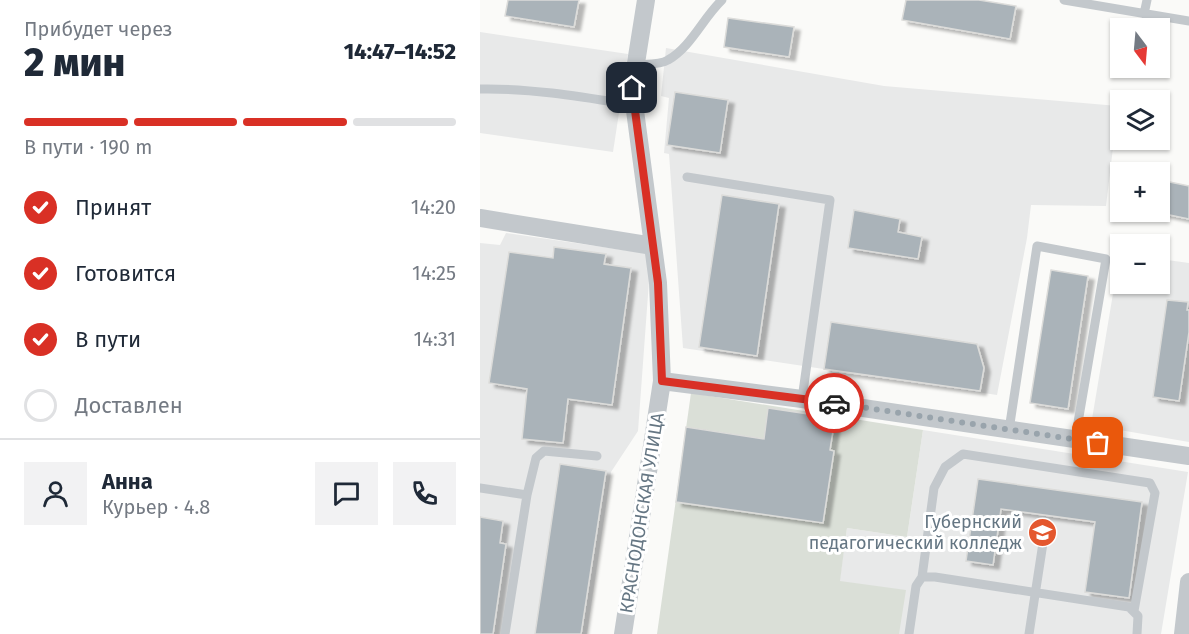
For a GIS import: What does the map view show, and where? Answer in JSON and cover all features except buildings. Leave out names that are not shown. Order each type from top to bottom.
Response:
[{"type":"street","name":"КРАСНОДОНСКАЯ УЛИЦА","points":[[623,634],[662,381],[658,283],[632,88],[646,0]]},
{"type":"street","points":[[480,218],[653,246]]},
{"type":"street","points":[[662,381],[802,399],[1189,456]]},
{"type":"street","points":[[1183,634],[1189,582]]},
{"type":"lane","points":[[636,65],[667,61],[688,43],[709,12],[722,0]]},
{"type":"lane","points":[[1064,0],[1189,21]]},
{"type":"lane","points":[[1144,14],[1147,0]]},
{"type":"lane","points":[[480,89],[496,88],[633,105]]},
{"type":"lane","points":[[687,177],[830,200],[802,399]]},
{"type":"lane","points":[[1009,430],[1037,246],[1106,259],[1075,440]]},
{"type":"lane","points":[[505,634],[527,495],[536,458],[544,451],[597,456]]},
{"type":"lane","points":[[909,634],[916,586],[922,578],[934,488],[945,467],[963,454],[1150,483],[1155,493],[1134,611]]},
{"type":"lane","points":[[480,488],[527,495]]},
{"type":"lane","points":[[1029,634],[1045,530]]},
{"type":"lane","points":[[922,578],[935,577],[1129,607],[1138,616],[1137,634]]},
{"type":"shaded area","points":[[480,32],[628,54],[613,152],[480,133]]},
{"type":"shaded area","points":[[666,48],[884,86],[1110,105],[1110,150],[1113,150],[1106,206],[1031,205],[1027,238],[997,395],[683,348],[669,154],[664,153],[669,98],[661,96]]},
{"type":"shaded area","points":[[506,233],[651,254],[638,431],[611,472],[587,634],[480,634],[480,243],[500,245]]},
{"type":"shaded area","points":[[1170,260],[1189,263],[1189,442],[1091,425],[1113,294],[1170,294]]},
{"type":"shaded area","points":[[691,393],[923,430],[907,537],[847,528],[840,581],[906,590],[899,634],[657,634]]},
{"type":"shaded area","name":"Губернский педагогический колледж","points":[[923,430],[1188,472],[1161,634],[832,634],[847,528],[907,537]]},
{"type":"way so far","points":[[834,403],[1098,443]]},
{"type":"place","name":"Губернский педагогический колледж","points":[[1043,532]]},
{"type":"route","points":[[632,88],[658,283],[662,381],[834,403]]}]
